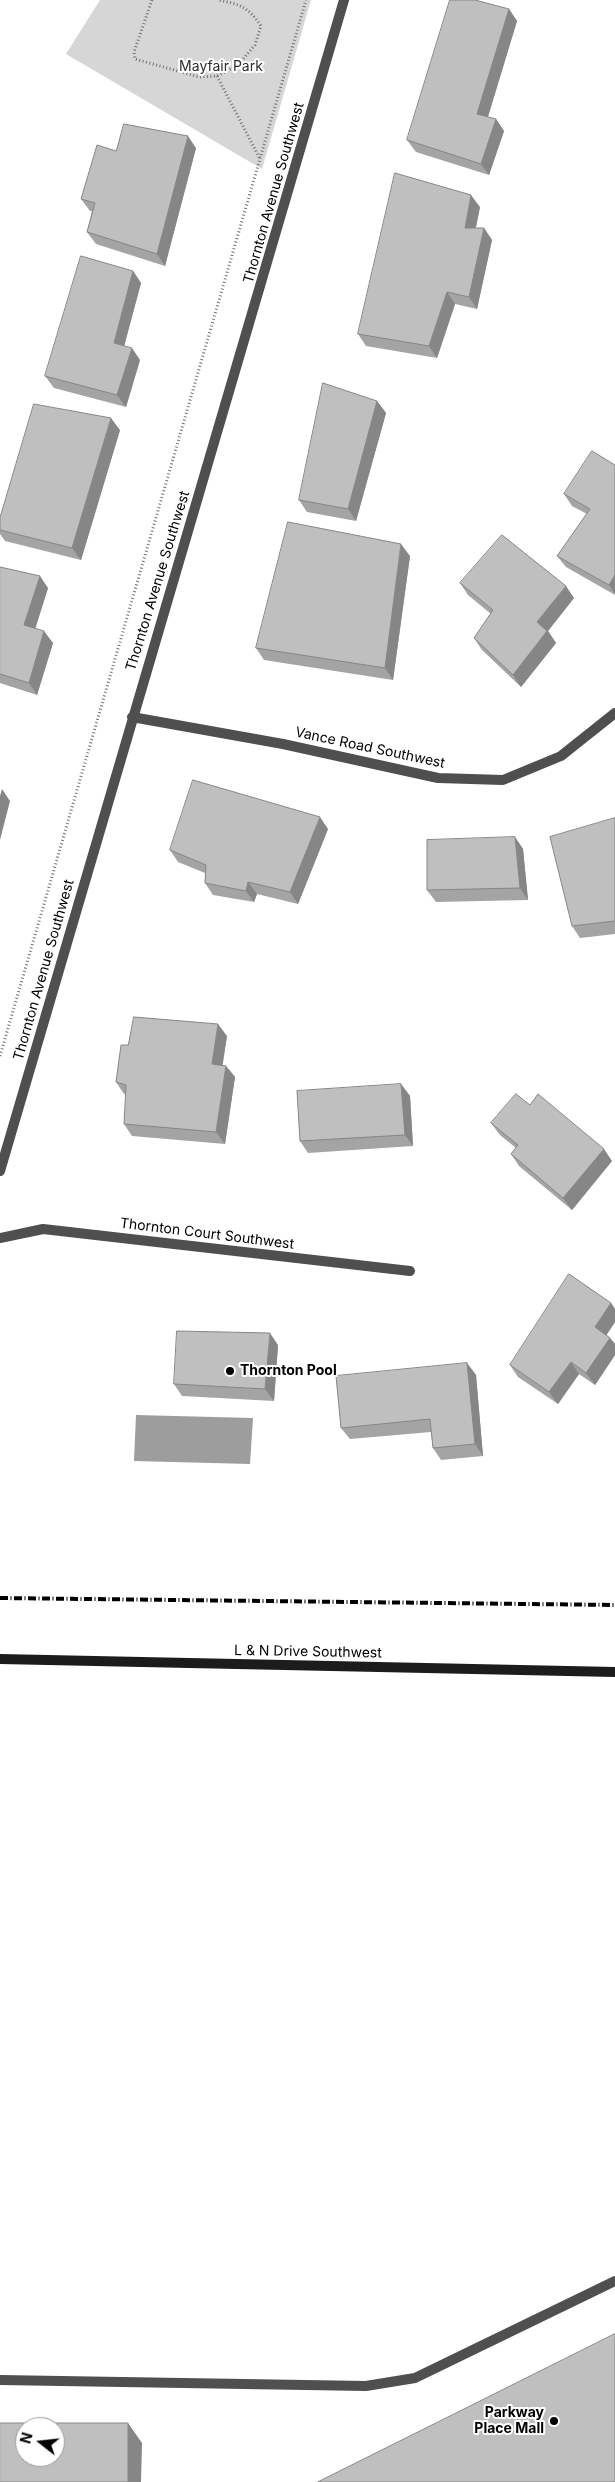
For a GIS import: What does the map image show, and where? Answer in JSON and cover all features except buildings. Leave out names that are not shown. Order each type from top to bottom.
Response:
[{"type":"street","name":"Thornton Avenue Southwest","points":[[0,1170],[344,0]]},
{"type":"street","name":"Vance Road Southwest","points":[[132,717],[283,744],[438,778],[502,780],[560,756],[615,713]]},
{"type":"street","name":"Thornton Court Southwest","points":[[0,1238],[43,1230],[410,1271]]},
{"type":"street","name":"L & N Drive Southwest","points":[[0,1659],[615,1672]]},
{"type":"street","points":[[0,2380],[366,2386],[415,2378],[615,2281]]},
{"type":"path","points":[[152,0],[134,52],[135,59],[199,77],[217,76],[238,65],[255,45],[261,26],[253,15],[239,4],[218,0]]},
{"type":"path","points":[[0,1056],[306,0]]},
{"type":"path","points":[[217,76],[260,159]]},
{"type":"green space","name":"Mayfair Park","points":[[100,0],[311,0],[262,169],[66,54]]},
{"type":"shaded area","points":[[136,1415],[253,1418],[250,1464],[134,1461]]},
{"type":"railway","points":[[0,1598],[615,1605]]},
{"type":"place","name":"Thornton Pool","points":[[230,1371]]},
{"type":"place","name":"Parkway Place Mall","points":[[554,2421]]}]
